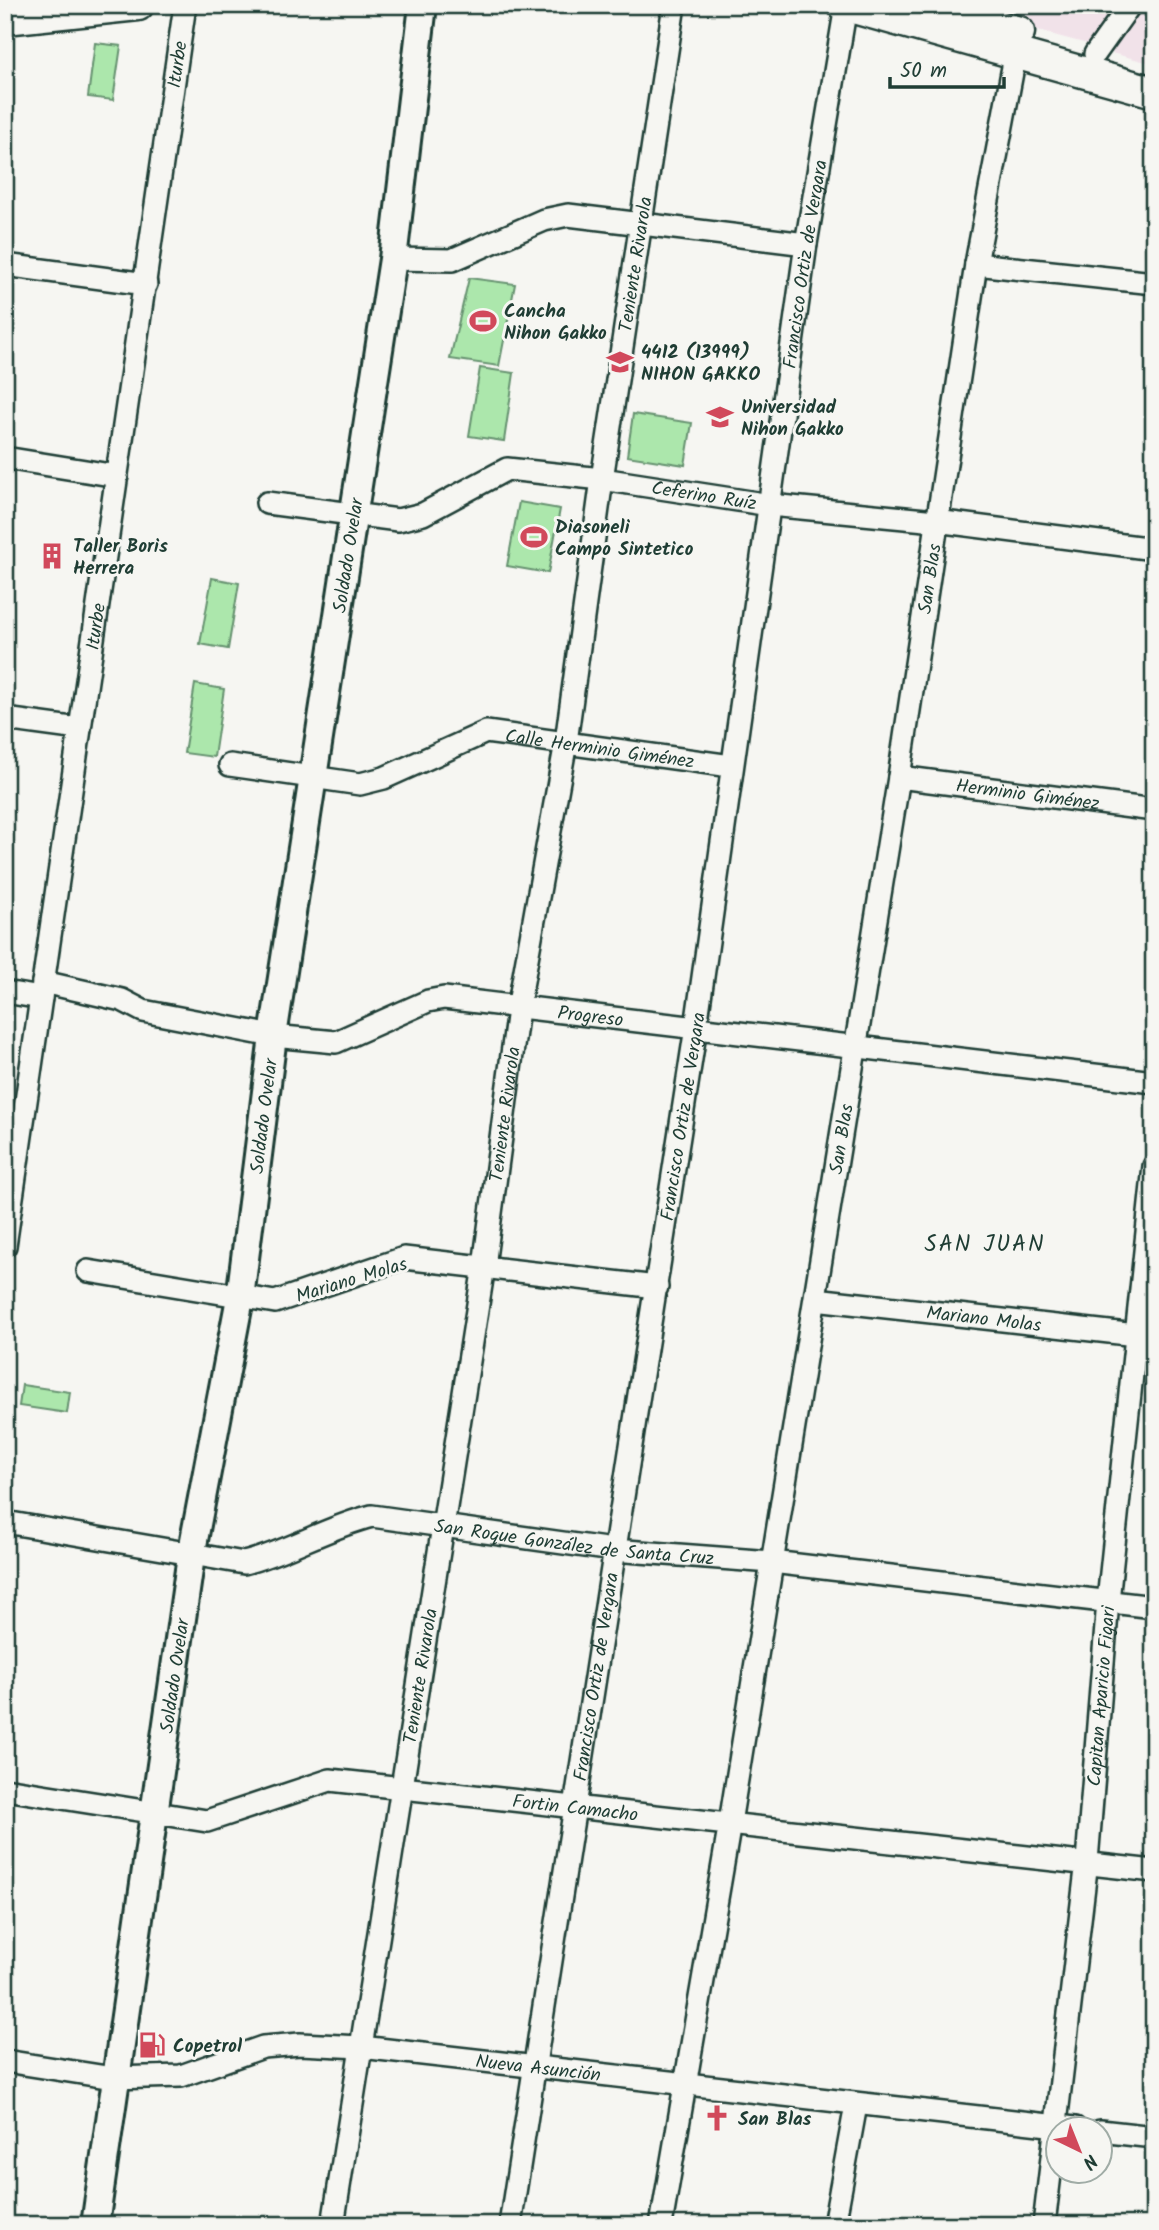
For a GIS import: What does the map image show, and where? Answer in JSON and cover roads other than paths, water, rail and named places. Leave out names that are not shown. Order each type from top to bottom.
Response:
[{"type":"highway","points":[[5,19],[138,5]]},
{"type":"highway","points":[[844,5],[1016,51],[1154,92]]},
{"type":"highway","points":[[927,5],[1154,71]]},
{"type":"main road","name":"Soldado Ovelar","points":[[95,2225],[113,2078],[191,1556],[240,1298],[273,1036],[393,259],[423,5]]},
{"type":"street","name":"Iturbe","points":[[5,1246],[146,284],[184,5]]},
{"type":"street","name":"Teniente Rivarola","points":[[333,2225],[484,1266],[518,1009],[566,742],[602,479],[674,5]]},
{"type":"street","name":"Francisco Ortiz de Vergara","points":[[510,2225],[613,1550],[657,1287],[806,244],[844,5]]},
{"type":"street","points":[[1095,54],[1130,5]]},
{"type":"street","name":"San Blas","points":[[661,2225],[730,1823],[854,1044],[900,777],[976,264],[1016,51]]},
{"type":"street","points":[[393,259],[452,260],[544,220],[568,215],[806,244]]},
{"type":"street","points":[[976,264],[1154,284]]},
{"type":"street","points":[[5,265],[146,284]]},
{"type":"street","points":[[5,458],[117,476]]},
{"type":"street","name":"Ceferino Ruíz","points":[[267,503],[398,520],[423,514],[507,469],[602,479],[770,505],[936,521],[1154,550]]},
{"type":"street","points":[[5,719],[79,729]]},
{"type":"street","name":"Calle Herminio Giménez","points":[[230,765],[360,784],[384,778],[486,732],[731,766]]},
{"type":"street","name":"Herminio Giménez","points":[[900,777],[1154,810]]},
{"type":"street","name":"Progreso","points":[[5,992],[42,990],[122,1000],[144,1011],[273,1036],[336,1042],[428,1001],[444,998],[518,1009],[854,1044],[1154,1082]]},
{"type":"street","name":"Capitan Aparicio Figari","points":[[1065,2114],[1108,1601],[1145,1336],[1154,1166]]},
{"type":"street","name":"Mariano Molas","points":[[88,1271],[275,1302],[404,1258],[657,1287]]},
{"type":"street","name":"Mariano Molas","points":[[815,1299],[1145,1336]]},
{"type":"street","name":"San Roque González de Santa Cruz","points":[[5,1521],[191,1556],[244,1563],[346,1522],[372,1517],[442,1524],[613,1550],[772,1562],[1154,1606]]},
{"type":"street","name":"Fortin Camacho","points":[[5,1789],[207,1821],[330,1780],[1087,1861],[1154,1871]]},
{"type":"street","name":"Nueva Asunción","points":[[5,2061],[113,2078],[181,2076],[262,2047],[300,2044],[361,2047],[1044,2125]]},
{"type":"street","points":[[834,2225],[856,2105]]},
{"type":"street","points":[[1114,2133],[1154,2137]]},
{"type":"street","name":"Capitan Aparicio Figari","points":[[1044,2225],[1052,2184]]},
{"type":"place","name":"Cancha Nihon Gakko","points":[[483,321]]},
{"type":"place","name":"4412 (13999) NIHON GAKKO","points":[[620,362]]},
{"type":"place","name":"Universidad Nihon Gakko","points":[[720,417]]},
{"type":"place","name":"Diasoneli Campo Sintetico","points":[[534,537]]},
{"type":"place","name":"Taller Boris Herrera","points":[[52,556]]},
{"type":"place","name":"Copetrol","points":[[152,2045]]},
{"type":"place","name":"San Blas","points":[[717,2118]]},
{"type":"district","name":"SAN JUAN","points":[[985,1243]]}]
